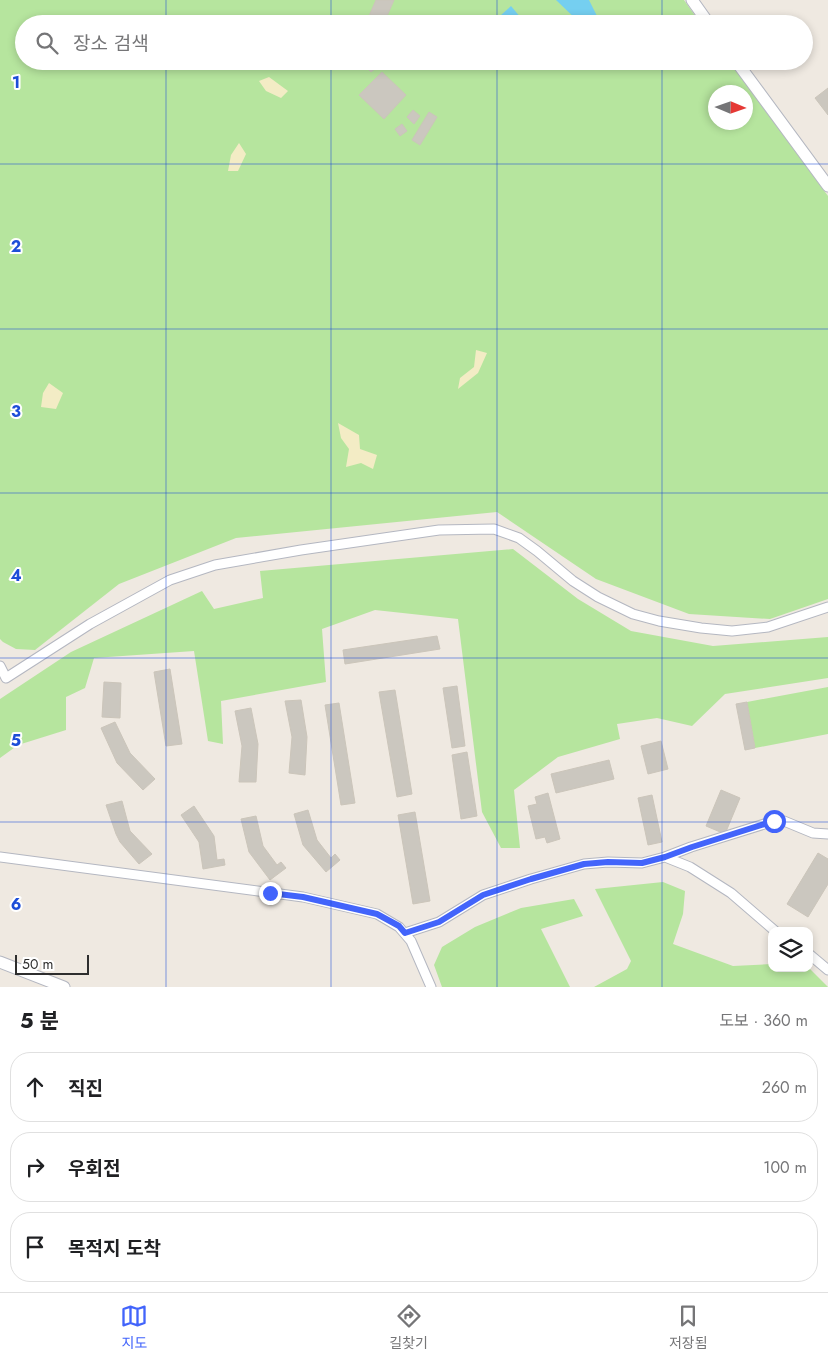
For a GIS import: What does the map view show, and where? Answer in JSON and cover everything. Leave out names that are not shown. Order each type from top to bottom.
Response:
[{"type":"street","points":[[692,0],[703,15]]},
{"type":"street","points":[[743,70],[828,186]]},
{"type":"street","points":[[0,666],[3,679],[90,624],[170,580],[215,565],[439,530],[494,529],[519,538],[573,581],[598,597],[634,614],[659,621],[732,631],[768,626],[828,607]]},
{"type":"street","points":[[405,933],[439,922],[483,895],[584,864],[608,862],[642,863],[774,821],[784,821],[813,833],[828,834]]},
{"type":"street","points":[[0,857],[303,897],[377,914],[399,926],[411,941],[431,987]]},
{"type":"street","points":[[665,857],[690,867],[731,893],[770,927]]},
{"type":"street","points":[[813,957],[828,970]]},
{"type":"street","points":[[0,962],[64,987]]},
{"type":"green space","points":[[0,0],[684,0],[695,15],[15,15],[15,70],[736,70],[747,85],[708,85],[708,130],[753,130],[753,94],[828,196],[828,599],[770,619],[689,614],[596,579],[497,512],[236,538],[119,584],[35,650],[16,649],[0,639]]},
{"type":"green space","points":[[513,549],[578,599],[631,631],[713,646],[828,637],[828,678],[725,694],[692,726],[657,718],[617,724],[620,739],[558,757],[514,790],[520,848],[501,848],[482,812],[458,619],[375,610],[322,629],[326,682],[221,701],[223,744],[208,741],[194,651],[94,658],[85,688],[66,697],[66,730],[18,745],[0,758],[0,699],[71,652],[202,591],[214,609],[263,598],[260,571]]},
{"type":"green space","points":[[828,687],[828,734],[755,748],[747,702]]},
{"type":"green space","points":[[663,882],[685,891],[683,914],[673,944],[733,966],[768,964],[768,972],[813,972],[828,987],[594,987],[627,969],[631,961],[595,889]]},
{"type":"green space","points":[[574,899],[583,916],[541,929],[570,987],[442,987],[434,965],[442,947],[475,927],[521,908]]},
{"type":"sand","points":[[269,77],[288,91],[281,98],[266,91],[259,81]]},
{"type":"sand","points":[[239,143],[246,154],[238,171],[228,171],[231,155]]},
{"type":"sand","points":[[476,350],[487,353],[478,373],[458,389],[460,378],[474,367]]},
{"type":"sand","points":[[49,383],[63,393],[56,409],[41,407],[43,393]]},
{"type":"sand","points":[[338,423],[359,435],[360,449],[377,455],[373,469],[361,463],[346,467],[349,449],[341,438]]},
{"type":"water","points":[[556,0],[589,0],[596,15],[572,15]]},
{"type":"water","points":[[511,6],[518,15],[501,15]]},
{"type":"building","points":[[376,0],[394,0],[387,15],[369,15]]},
{"type":"building","points":[[382,72],[406,95],[384,119],[359,95]]},
{"type":"building","points":[[828,88],[828,115],[815,98]]},
{"type":"building","points":[[413,110],[420,116],[414,124],[407,117]]},
{"type":"building","points":[[429,112],[437,117],[420,145],[412,140]]},
{"type":"building","points":[[402,124],[407,131],[400,136],[395,129]]},
{"type":"building","points":[[437,636],[440,649],[345,664],[343,650]]},
{"type":"building","points":[[170,669],[182,744],[166,746],[154,672]]},
{"type":"building","points":[[104,682],[121,683],[120,718],[102,717]]},
{"type":"building","points":[[457,686],[465,746],[452,748],[443,688]]},
{"type":"building","points":[[395,690],[412,794],[397,797],[379,692]]},
{"type":"building","points":[[301,700],[307,737],[305,775],[289,773],[292,737],[285,701]]},
{"type":"building","points":[[747,702],[755,748],[745,750],[736,704]]},
{"type":"building","points":[[339,703],[355,803],[341,805],[325,705]]},
{"type":"building","points":[[251,708],[258,744],[256,782],[239,782],[242,746],[235,711]]},
{"type":"building","points":[[115,722],[130,753],[155,779],[143,790],[117,763],[101,728]]},
{"type":"building","points":[[661,741],[668,769],[648,774],[641,746]]},
{"type":"building","points":[[467,752],[477,816],[461,819],[452,755]]},
{"type":"building","points":[[609,760],[614,779],[556,793],[551,774]]},
{"type":"building","points":[[721,790],[740,798],[725,834],[706,826]]},
{"type":"building","points":[[548,793],[560,839],[547,843],[545,837],[536,839],[528,806],[537,804],[535,797]]},
{"type":"building","points":[[652,795],[662,842],[648,845],[638,798]]},
{"type":"building","points":[[122,801],[130,831],[152,854],[139,864],[120,842],[106,805]]},
{"type":"building","points":[[194,806],[214,836],[217,860],[224,859],[225,865],[203,869],[199,842],[181,815]]},
{"type":"building","points":[[308,810],[317,840],[331,858],[335,854],[340,860],[326,872],[303,845],[294,814]]},
{"type":"building","points":[[415,812],[430,901],[413,904],[398,815]]},
{"type":"building","points":[[256,816],[263,846],[277,865],[281,862],[286,868],[270,880],[249,852],[241,819]]},
{"type":"building","points":[[818,853],[828,859],[828,884],[808,917],[787,904]]},
{"type":"route","points":[[270,893],[303,897],[377,914],[399,926],[405,933],[439,922],[483,895],[531,879],[584,864],[608,862],[642,863],[774,821]]}]
